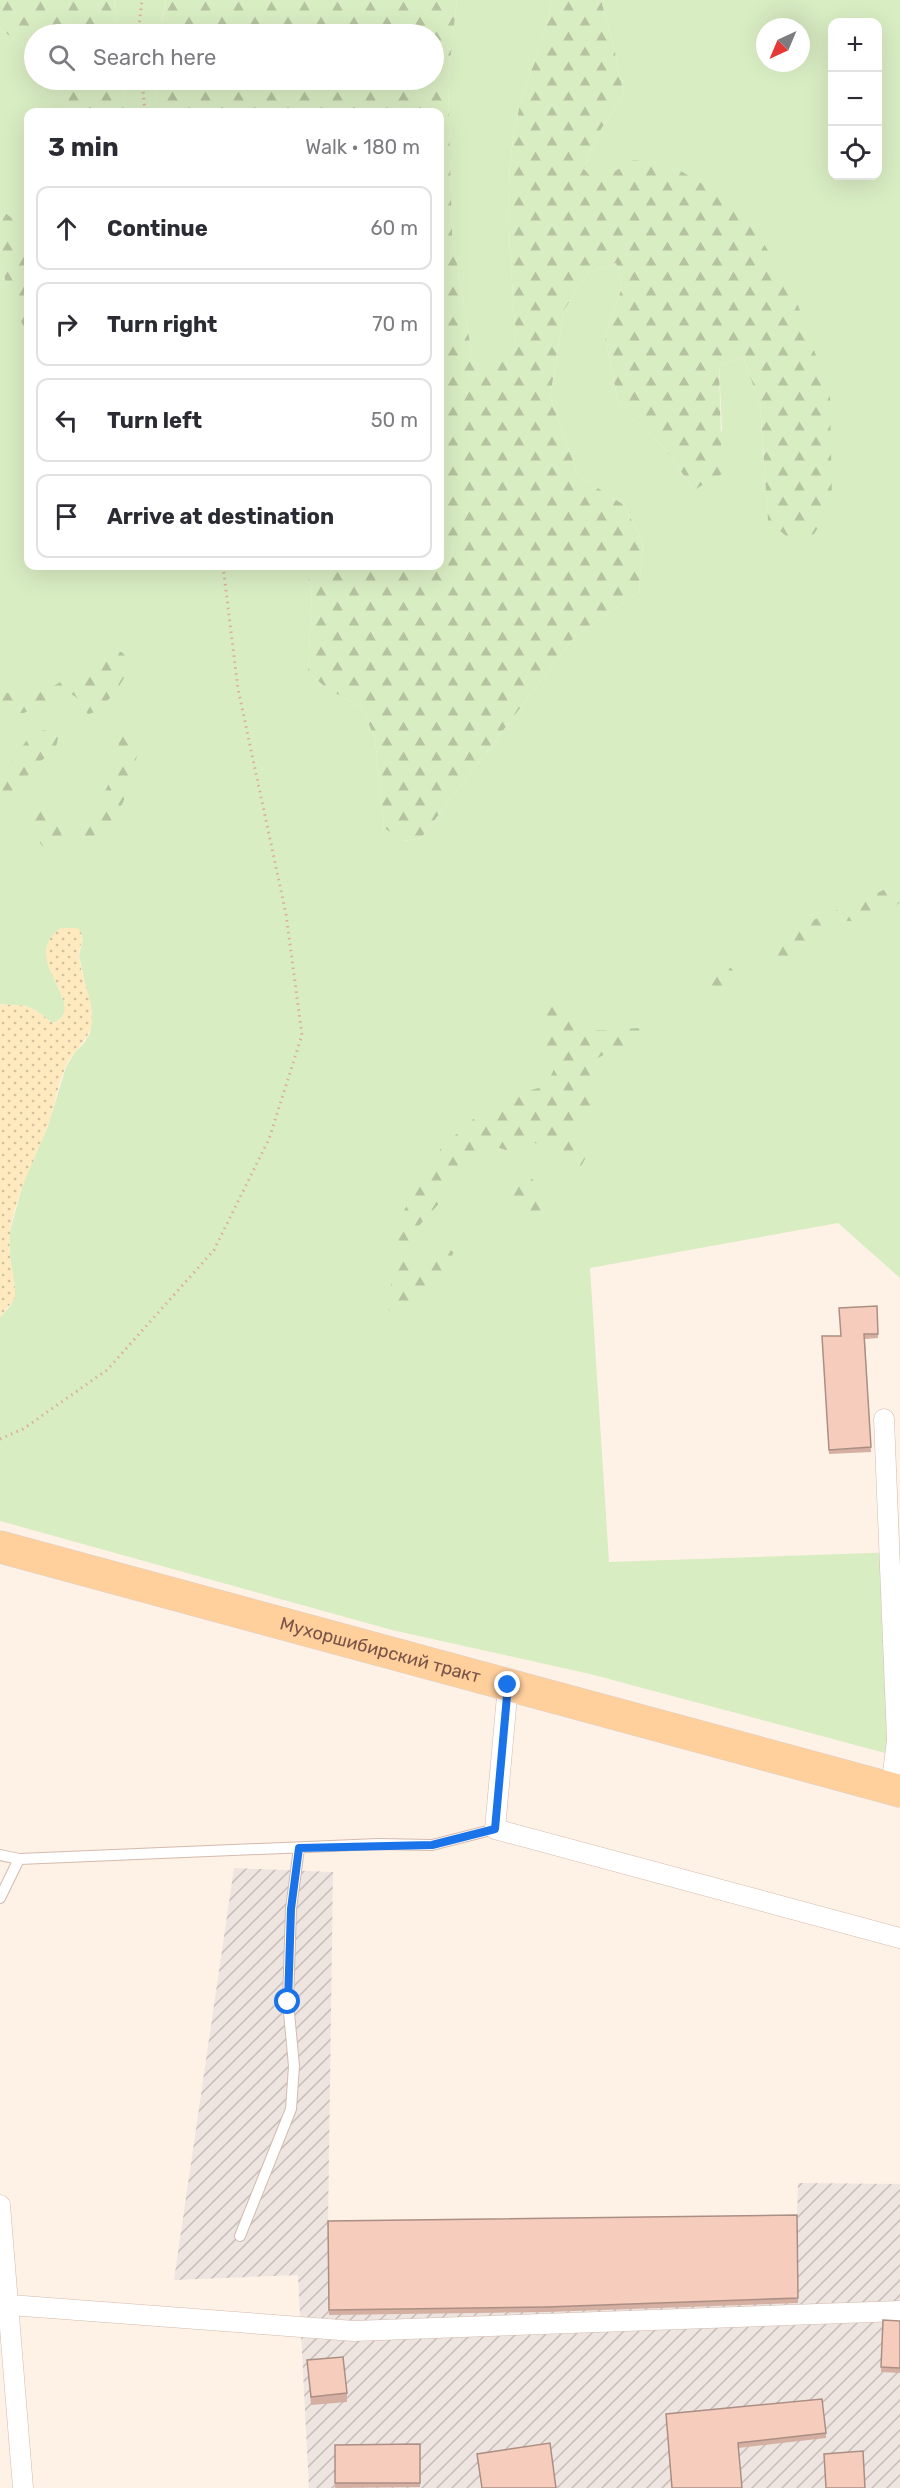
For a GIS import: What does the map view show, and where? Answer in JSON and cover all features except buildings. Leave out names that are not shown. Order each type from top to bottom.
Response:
[{"type":"main road","name":"Мухоршибирский тракт","points":[[0,1547],[896,1790]]},
{"type":"street","points":[[884,1419],[897,1740],[896,1790]]},
{"type":"street","points":[[508,1685],[495,1829],[900,1938]]},
{"type":"street","points":[[0,2205],[23,2488]]},
{"type":"street","points":[[9,2305],[354,2331],[900,2311]]},
{"type":"lane","points":[[0,1855],[19,1859],[432,1845],[495,1829]]},
{"type":"lane","points":[[240,2236],[291,2109],[294,2066],[288,2002],[291,1909],[299,1848]]},
{"type":"lane","points":[[0,1898],[19,1859]]},
{"type":"path","points":[[139,24],[142,0]]},
{"type":"path","points":[[143,90],[146,108]]},
{"type":"path","points":[[0,1439],[23,1429],[107,1370],[214,1250],[269,1139],[302,1035],[286,914],[238,689],[223,570]]},
{"type":"shaded area","points":[[234,1868],[333,1872],[328,2225],[797,2219],[798,2183],[900,2184],[900,2488],[309,2488],[298,2275],[174,2280]]},
{"type":"green space","points":[[0,0],[114,0],[117,24],[24,24],[24,46],[0,29]]},
{"type":"green space","points":[[114,0],[166,0],[162,24],[117,24]]},
{"type":"green space","points":[[166,0],[457,0],[448,79],[452,233],[472,355],[493,367],[516,348],[509,231],[510,172],[518,114],[546,30],[551,0],[601,0],[624,95],[597,135],[584,169],[596,183],[633,160],[669,164],[741,207],[793,291],[830,395],[832,506],[814,534],[791,540],[768,521],[760,404],[743,357],[719,365],[722,474],[694,490],[666,450],[619,406],[605,337],[622,287],[616,263],[588,273],[564,310],[550,397],[578,475],[624,505],[643,543],[639,592],[575,636],[421,838],[404,841],[384,828],[375,739],[362,708],[325,687],[308,672],[312,592],[306,570],[444,570],[444,108],[158,108],[155,90],[444,90],[444,24],[162,24]]},
{"type":"green space","points":[[457,0],[551,0],[546,30],[518,114],[510,172],[509,231],[516,348],[493,368],[472,355],[452,233],[448,79]]},
{"type":"green space","points":[[601,0],[900,0],[900,1278],[838,1223],[590,1268],[609,1562],[900,1552],[900,1757],[590,1674],[392,1630],[0,1521],[0,1317],[11,1305],[15,1291],[11,1273],[9,1235],[23,1183],[48,1126],[66,1067],[90,1033],[92,1015],[79,956],[83,938],[58,986],[65,1007],[63,1016],[59,1020],[53,1023],[29,1007],[0,1004],[0,29],[24,46],[24,90],[61,90],[72,108],[24,108],[24,570],[306,570],[312,592],[308,672],[325,687],[362,708],[375,739],[384,828],[405,841],[421,838],[575,636],[639,592],[643,543],[624,505],[578,475],[550,397],[564,310],[588,273],[616,263],[622,287],[605,337],[619,406],[666,450],[694,490],[722,430],[719,365],[743,357],[760,404],[768,521],[832,506],[633,160],[596,184],[584,169],[597,135],[624,95]]},
{"type":"green space","points":[[61,90],[123,90],[126,108],[72,108]]},
{"type":"green space","points":[[123,90],[155,90],[158,108],[126,108]]},
{"type":"green space","points":[[0,209],[13,219],[24,251],[24,327],[6,282],[0,243]]},
{"type":"green space","points":[[107,652],[122,652],[129,662],[128,670],[107,702],[93,712],[88,714],[76,697],[69,694],[64,694],[24,713],[8,713],[1,708],[1,693],[24,695],[42,691],[61,682]]},
{"type":"green space","points":[[44,730],[58,737],[53,751],[35,766],[18,790],[8,795],[0,794],[0,768],[8,766],[32,733]]},
{"type":"green space","points":[[130,733],[137,743],[138,751],[125,799],[104,830],[82,839],[77,829],[100,803],[115,769],[119,742],[124,734]]},
{"type":"green space","points":[[33,805],[46,811],[60,828],[61,849],[54,853],[39,842],[33,831],[26,813]]},
{"type":"green space","points":[[900,883],[900,902],[884,916],[861,922],[838,920],[821,930],[804,951],[787,964],[774,957],[772,944],[783,933]]},
{"type":"green space","points":[[723,961],[733,970],[727,984],[711,993],[700,987],[702,973]]},
{"type":"green space","points":[[553,1006],[566,1013],[580,1026],[593,1030],[643,1028],[645,1040],[632,1051],[609,1052],[594,1060],[589,1079],[597,1095],[593,1110],[575,1135],[585,1159],[576,1175],[564,1170],[556,1150],[532,1142],[506,1150],[483,1143],[456,1169],[445,1197],[415,1230],[408,1265],[421,1268],[444,1244],[453,1252],[450,1268],[408,1318],[395,1318],[388,1309],[399,1219],[441,1148],[480,1113],[517,1094],[546,1086],[554,1069],[541,1039],[541,1017]]},
{"type":"green space","points":[[517,1171],[535,1181],[545,1196],[549,1210],[539,1220],[524,1214],[507,1187]]},
{"type":"sand","points":[[61,928],[77,928],[82,935],[79,957],[90,1000],[92,1023],[87,1036],[63,1073],[50,1120],[16,1207],[9,1243],[15,1298],[0,1317],[0,1004],[29,1007],[53,1023],[63,1016],[65,1006],[49,967],[46,953],[49,940]]},
{"type":"route","points":[[288,2002],[291,1909],[299,1848],[432,1845],[495,1829],[508,1685]]}]
